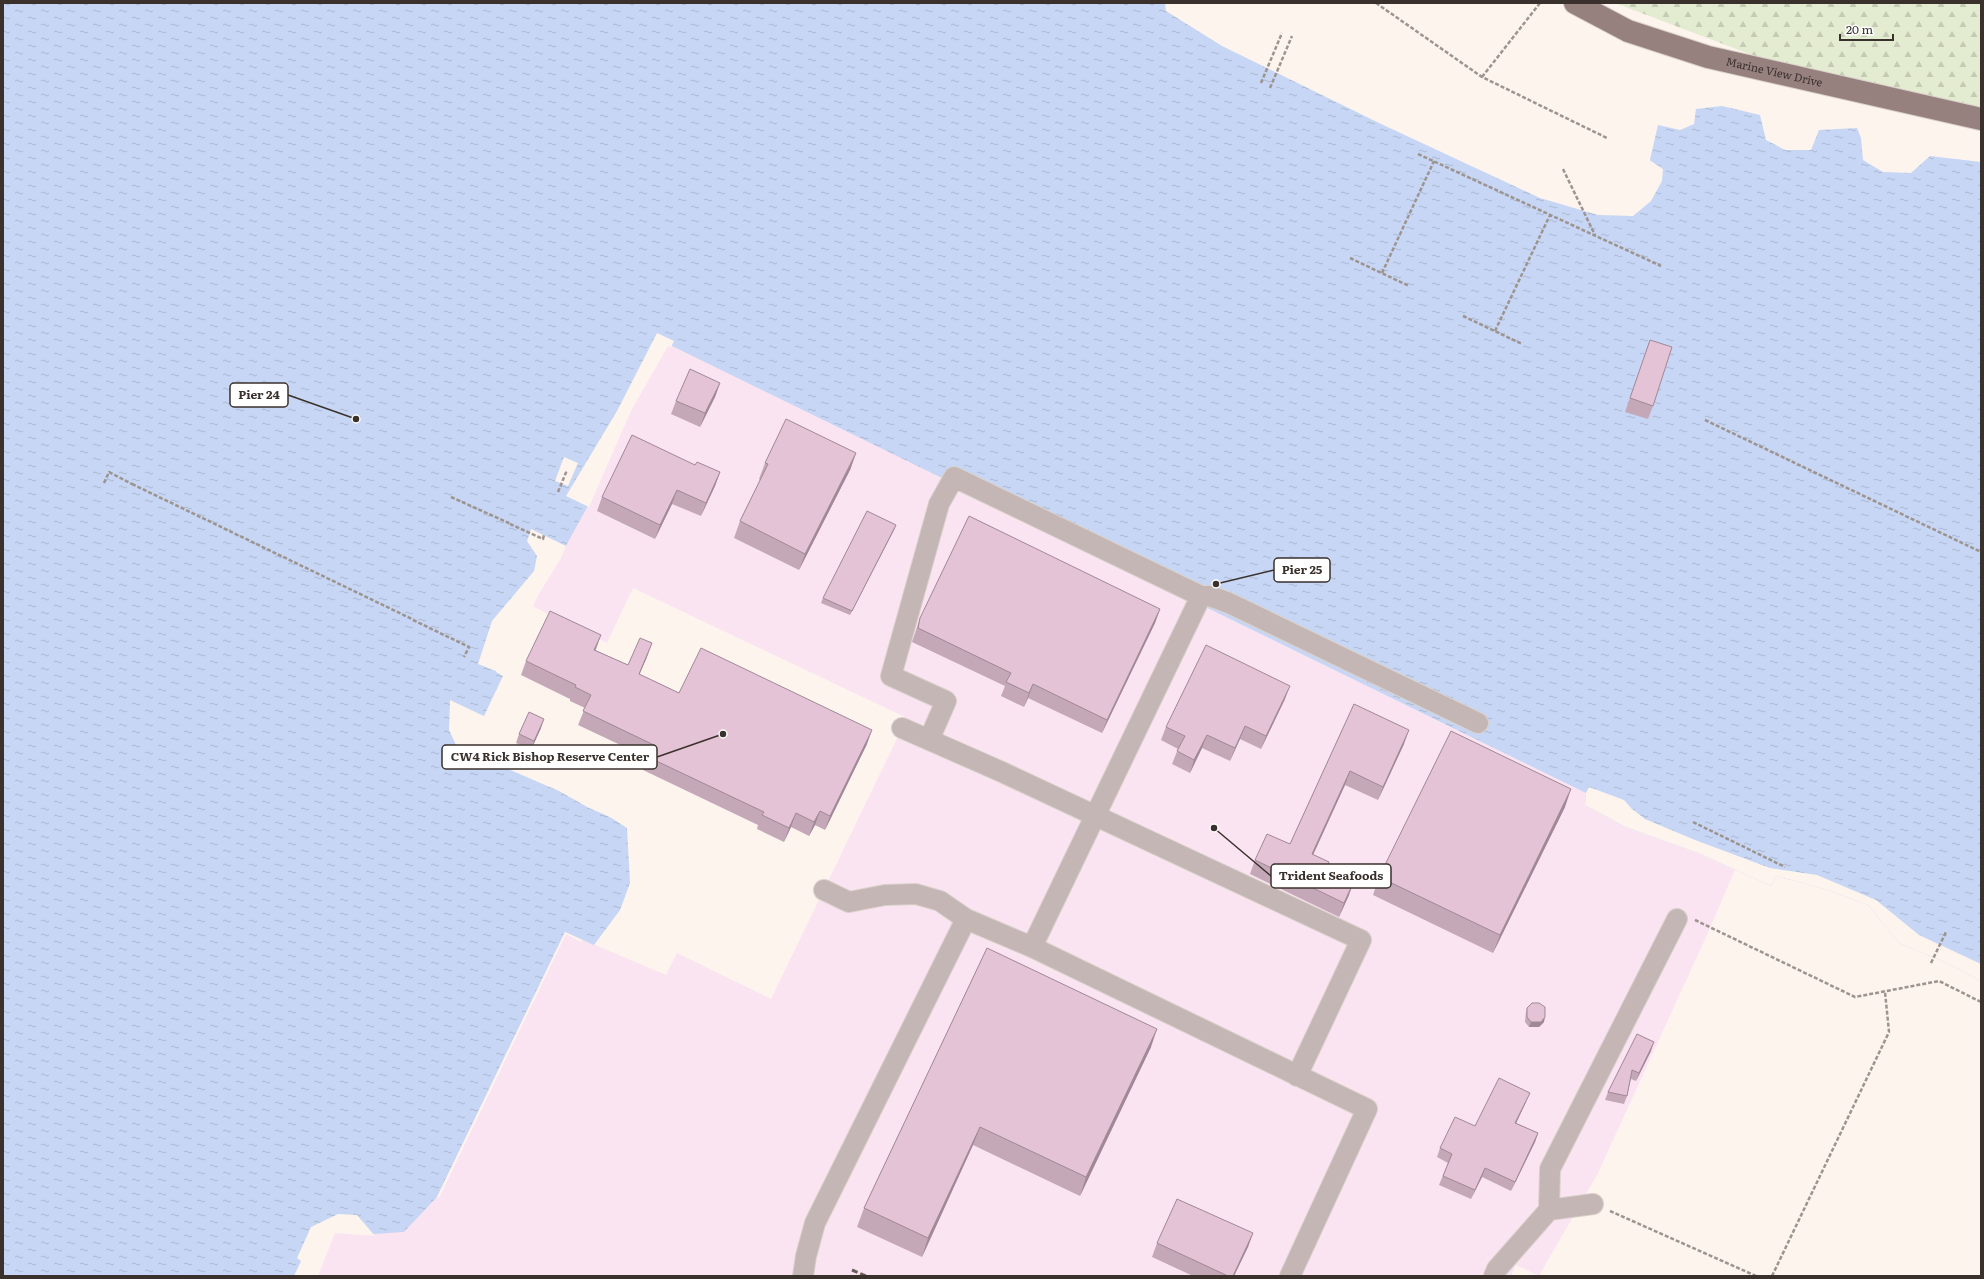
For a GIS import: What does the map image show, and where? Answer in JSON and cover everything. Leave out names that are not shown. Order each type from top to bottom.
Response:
[{"type":"main road","name":"Marine View Drive","points":[[1575,3],[1628,31],[1708,57],[1981,119]]},
{"type":"lane","points":[[929,740],[946,701],[891,676],[939,504],[954,477],[1201,596],[1210,596],[1229,603],[1478,723]]},
{"type":"lane","points":[[1032,947],[1201,596]]},
{"type":"lane","points":[[902,728],[1361,940],[1297,1076]]},
{"type":"lane","points":[[824,890],[849,902],[885,895],[916,894],[940,901],[966,919],[1032,947],[1367,1109],[1290,1276]]},
{"type":"lane","points":[[803,1276],[806,1256],[815,1223],[966,919]]},
{"type":"lane","points":[[1494,1276],[1497,1269],[1549,1210],[1550,1170],[1677,919]]},
{"type":"lane","points":[[1549,1210],[1593,1204]]},
{"type":"path","points":[[1376,3],[1482,77],[1607,138]]},
{"type":"path","points":[[1482,77],[1540,3]]},
{"type":"path","points":[[1261,83],[1282,33]]},
{"type":"path","points":[[1270,88],[1292,36]]},
{"type":"path","points":[[1418,154],[1661,266]]},
{"type":"path","points":[[1382,273],[1434,161]]},
{"type":"path","points":[[1563,169],[1595,235]]},
{"type":"path","points":[[1496,331],[1550,215]]},
{"type":"path","points":[[1350,258],[1409,286]]},
{"type":"path","points":[[1463,316],[1522,344]]},
{"type":"path","points":[[1705,420],[1981,552]]},
{"type":"path","points":[[558,492],[567,470]]},
{"type":"path","points":[[104,483],[109,472],[167,501]]},
{"type":"path","points":[[132,484],[469,647],[464,657]]},
{"type":"path","points":[[451,497],[543,539],[544,535]]},
{"type":"path","points":[[495,517],[511,524]]},
{"type":"path","points":[[400,614],[414,620]]},
{"type":"path","points":[[1693,822],[1785,867]]},
{"type":"path","points":[[1677,919],[1685,915],[1855,998],[1939,982],[1981,1002]]},
{"type":"path","points":[[1931,964],[1946,932]]},
{"type":"path","points":[[1772,1276],[1889,1032],[1885,992]]},
{"type":"path","points":[[1593,1204],[1756,1276]]},
{"type":"shaded area","points":[[667,343],[1608,748],[1585,805],[1626,827],[1701,854],[1735,870],[1598,1173],[1539,1276],[1516,1265],[1511,1276],[316,1276],[334,1231],[565,932],[666,975],[677,953],[771,999],[907,718],[633,588],[607,643],[530,605],[629,410]]},
{"type":"green space","points":[[1615,3],[1981,3],[1981,108],[1760,58]]},
{"type":"water","points":[[3,3],[1192,3],[1511,158],[1590,187],[1613,192],[1631,190],[1645,181],[1658,125],[1680,130],[1694,124],[1696,109],[1722,106],[1760,115],[1766,140],[1785,150],[1811,150],[1819,130],[1857,128],[1861,138],[1863,160],[1883,172],[1911,173],[1930,156],[1981,162],[1981,981],[1947,963],[1899,943],[1868,905],[1828,890],[1776,876],[1771,886],[1701,854],[1626,827],[1585,805],[1586,793],[668,344],[629,410],[590,502],[562,553],[537,593],[496,672],[503,676],[484,716],[495,730],[484,744],[519,766],[592,806],[627,828],[630,883],[620,910],[594,945],[565,932],[437,1197],[404,1232],[374,1234],[334,1231],[316,1276],[3,1276]]},
{"type":"pier","points":[[1165,3],[1197,3],[1464,127],[1511,156],[1591,185],[1613,190],[1630,188],[1643,179],[1648,159],[1663,169],[1662,181],[1651,201],[1633,216],[1598,215],[1540,198],[1379,123],[1222,46],[1166,11]]},
{"type":"pier","points":[[657,333],[674,341],[671,347],[668,346],[631,411],[589,507],[566,496],[617,411]]},
{"type":"pier","points":[[564,457],[578,463],[568,486],[555,481]]},
{"type":"pier","points":[[531,529],[566,546],[561,558],[539,594],[499,672],[501,673],[478,664],[492,621],[534,571],[537,556],[527,541]]},
{"type":"pier","points":[[450,700],[488,718],[497,730],[487,743],[509,758],[557,774],[624,823],[589,808],[559,791],[457,747],[449,730]]},
{"type":"pier","points":[[1589,787],[1624,800],[1632,809],[1645,819],[1695,840],[1770,868],[1817,875],[1876,900],[1919,935],[1981,964],[1981,981],[1947,963],[1899,943],[1868,905],[1828,890],[1776,876],[1771,886],[1701,854],[1626,827],[1585,805],[1586,793]]},
{"type":"pier","points":[[565,932],[582,940],[581,942],[566,934],[439,1198],[437,1197]]},
{"type":"pier","points":[[338,1214],[357,1215],[375,1236],[335,1233],[318,1276],[294,1276],[301,1261],[297,1258],[311,1227]]},
{"type":"building","points":[[1650,340],[1672,347],[1653,406],[1630,398]]},
{"type":"building","points":[[690,369],[720,383],[705,413],[676,401]]},
{"type":"building","points":[[786,419],[856,453],[805,554],[740,521],[768,464],[765,463]]},
{"type":"building","points":[[632,435],[695,465],[697,462],[720,472],[706,503],[677,490],[660,525],[602,497]]},
{"type":"building","points":[[867,511],[896,525],[852,611],[823,598]]},
{"type":"building","points":[[969,516],[1160,609],[1107,720],[1033,684],[1029,693],[1006,682],[1011,673],[918,628],[920,618]]},
{"type":"building","points":[[550,611],[601,635],[594,650],[628,665],[640,638],[652,643],[639,674],[679,693],[701,648],[872,730],[830,816],[820,811],[814,822],[796,813],[789,828],[762,815],[764,812],[648,757],[654,745],[583,711],[591,695],[575,687],[576,685],[526,661]]},
{"type":"building","points":[[1206,645],[1290,686],[1266,736],[1245,726],[1235,748],[1207,735],[1194,760],[1177,751],[1185,736],[1166,727]]},
{"type":"building","points":[[1354,704],[1409,730],[1383,787],[1350,771],[1312,854],[1329,862],[1327,869],[1354,881],[1344,903],[1255,860],[1267,834],[1290,844]]},
{"type":"building","points":[[529,712],[544,719],[534,741],[519,734]]},
{"type":"building","points":[[1451,731],[1571,789],[1500,935],[1379,877]]},
{"type":"building","points":[[987,948],[1157,1029],[1086,1177],[980,1127],[928,1238],[864,1208]]},
{"type":"building","points":[[1532,1003],[1539,1003],[1545,1007],[1545,1017],[1541,1022],[1531,1022],[1527,1017],[1527,1008]]},
{"type":"building","points":[[1637,1034],[1654,1042],[1639,1073],[1632,1070],[1627,1096],[1608,1092]]},
{"type":"building","points":[[1499,1078],[1530,1093],[1515,1123],[1538,1133],[1515,1182],[1485,1168],[1475,1190],[1443,1176],[1452,1154],[1440,1148],[1455,1117],[1475,1126]]},
{"type":"building","points":[[1177,1199],[1253,1233],[1233,1276],[1228,1276],[1157,1243]]},
{"type":"railway","points":[[852,1270],[866,1276]]},
{"type":"place","name":"Pier 24","points":[[356,419]]},
{"type":"place","name":"Pier 25","points":[[1216,584]]},
{"type":"place","name":"CW4 Rick Bishop Reserve Center","points":[[723,734]]},
{"type":"place","name":"Trident Seafoods","points":[[1214,828]]}]
